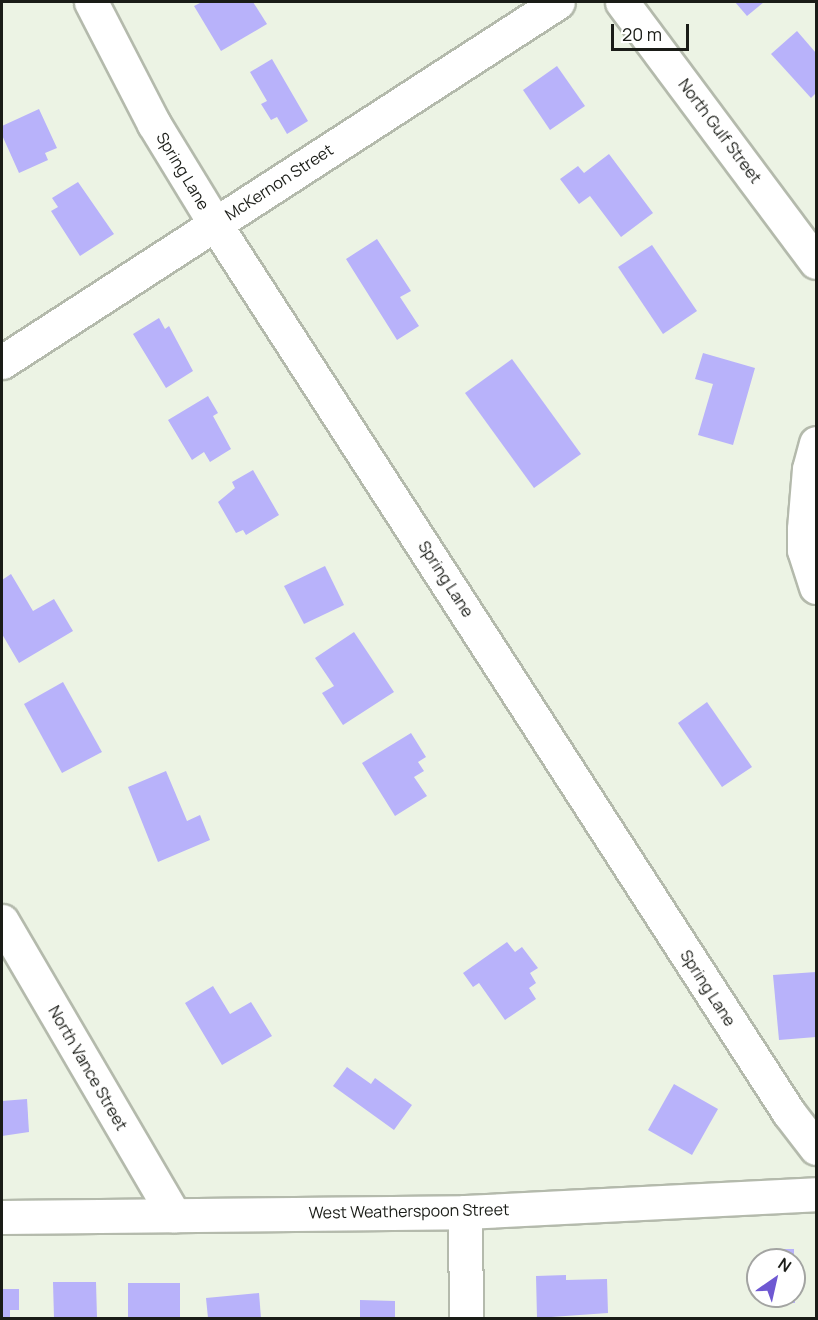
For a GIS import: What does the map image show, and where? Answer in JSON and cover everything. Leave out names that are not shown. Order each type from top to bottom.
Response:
[{"type":"street","name":"Spring Lane","points":[[91,2],[154,124],[215,224],[789,1113],[816,1148]]},
{"type":"street","name":"McKernon Street","points":[[2,362],[558,2]]},
{"type":"street","name":"North Gulf Street","points":[[622,2],[816,262]]},
{"type":"street","points":[[816,443],[809,469],[804,550],[816,587]]},
{"type":"street","name":"North Vance Street","points":[[2,921],[174,1215]]},
{"type":"street","name":"West Weatherspoon Street","points":[[2,1216],[465,1212],[816,1194]]},
{"type":"street","points":[[465,1212],[466,1318]]},
{"type":"building","points":[[202,2],[253,2],[267,24],[221,51],[194,6]]},
{"type":"building","points":[[735,2],[764,2],[747,16]]},
{"type":"building","points":[[797,31],[816,53],[816,93],[811,98],[771,54]]},
{"type":"building","points":[[272,59],[308,121],[287,134],[277,117],[271,120],[261,104],[267,101],[250,72]]},
{"type":"building","points":[[557,66],[585,106],[550,130],[523,90]]},
{"type":"building","points":[[39,109],[57,148],[45,153],[48,160],[19,173],[2,135],[2,126]]},
{"type":"building","points":[[609,154],[653,213],[621,237],[590,196],[579,204],[560,179],[578,166],[584,173]]},
{"type":"building","points":[[78,182],[114,234],[80,256],[51,211],[58,207],[52,198]]},
{"type":"building","points":[[377,239],[411,291],[400,297],[419,326],[397,340],[346,259]]},
{"type":"building","points":[[652,245],[697,311],[663,334],[618,267]]},
{"type":"building","points":[[159,318],[165,329],[169,326],[193,371],[166,388],[133,334]]},
{"type":"building","points":[[703,353],[755,368],[733,445],[698,435],[713,384],[695,379]]},
{"type":"building","points":[[512,359],[581,454],[534,488],[465,393]]},
{"type":"building","points":[[208,396],[218,413],[213,416],[231,449],[210,462],[204,452],[192,460],[168,420]]},
{"type":"building","points":[[253,470],[279,515],[246,535],[243,530],[236,533],[218,502],[235,488],[232,482]]},
{"type":"building","points":[[325,566],[344,605],[304,624],[284,586]]},
{"type":"building","points":[[11,574],[33,611],[54,599],[73,631],[19,663],[2,634],[2,580]]},
{"type":"building","points":[[354,632],[394,692],[343,725],[322,693],[334,686],[315,658]]},
{"type":"building","points":[[63,682],[102,752],[62,773],[24,704]]},
{"type":"building","points":[[707,702],[752,767],[722,787],[678,723]]},
{"type":"building","points":[[411,733],[426,757],[418,762],[424,771],[414,777],[427,796],[395,816],[362,763]]},
{"type":"building","points":[[166,771],[187,821],[200,815],[210,840],[158,862],[128,787]]},
{"type":"building","points":[[507,942],[515,952],[522,947],[538,968],[530,973],[536,983],[529,988],[536,999],[505,1020],[479,983],[473,987],[463,973]]},
{"type":"building","points":[[816,972],[816,1037],[779,1040],[773,975]]},
{"type":"building","points":[[213,986],[230,1014],[251,1002],[272,1036],[222,1065],[185,1003]]},
{"type":"building","points":[[347,1067],[371,1084],[375,1078],[412,1105],[394,1130],[333,1086]]},
{"type":"building","points":[[674,1084],[718,1109],[692,1155],[648,1130]]},
{"type":"building","points":[[27,1099],[29,1132],[2,1136],[2,1101]]},
{"type":"building","points":[[566,1275],[566,1280],[607,1279],[608,1313],[537,1318],[536,1276]]},
{"type":"building","points":[[53,1282],[96,1282],[97,1318],[54,1318]]},
{"type":"building","points":[[128,1283],[180,1283],[180,1318],[128,1318]]},
{"type":"building","points":[[2,1289],[19,1289],[19,1310],[10,1310],[10,1318],[2,1318]]},
{"type":"building","points":[[259,1293],[261,1318],[208,1318],[206,1298]]},
{"type":"building","points":[[360,1300],[395,1301],[395,1318],[360,1318]]}]
